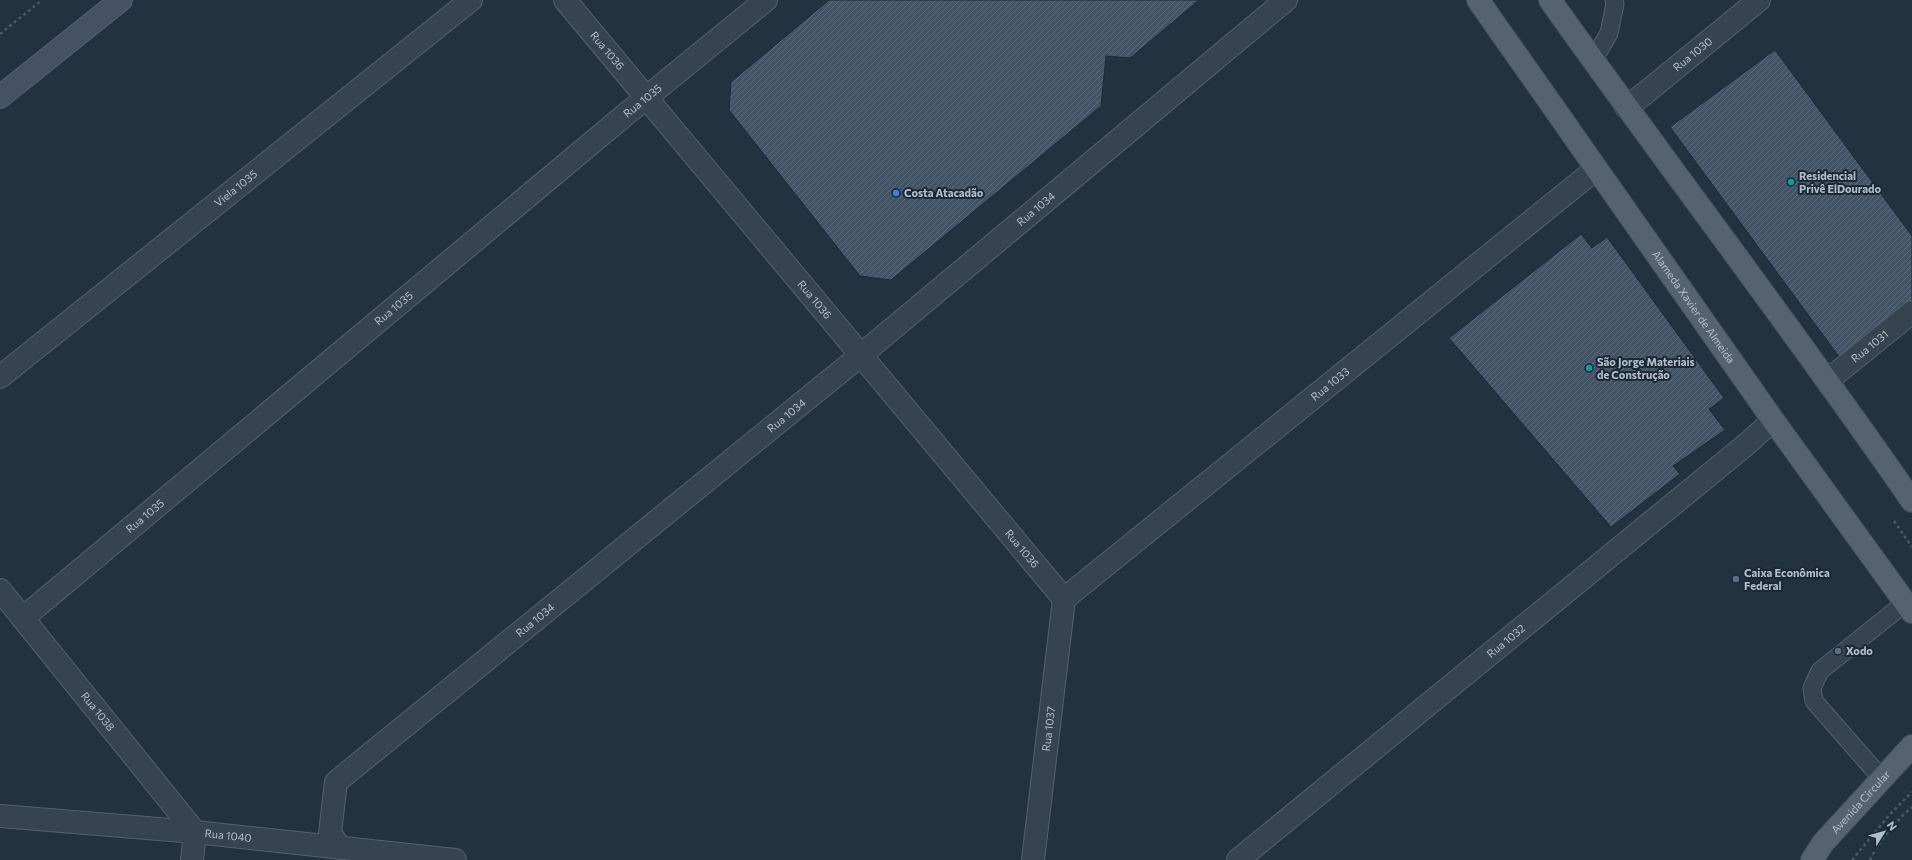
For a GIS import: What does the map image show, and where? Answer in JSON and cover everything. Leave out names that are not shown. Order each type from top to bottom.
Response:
[{"type":"main road","points":[[0,97],[121,0]]},
{"type":"main road","name":"Alameda Xavier de Almeida","points":[[1478,0],[1772,420],[1909,608]]},
{"type":"main road","points":[[1550,0],[1626,107],[1827,381],[1912,501]]},
{"type":"main road","name":"Avenida Circular","points":[[1812,860],[1824,843],[1912,746]]},
{"type":"street","name":"Viela 1035","points":[[0,377],[471,0]]},
{"type":"street","name":"Rua 1036","points":[[565,0],[1064,599]]},
{"type":"street","name":"Rua 1035","points":[[22,618],[647,97],[766,0]]},
{"type":"street","name":"Rua 1034","points":[[340,848],[330,833],[336,782],[861,355],[1286,0]]},
{"type":"street","name":"Rua 1030","points":[[1626,107],[1760,0]]},
{"type":"street","name":"Rua 1033","points":[[1064,599],[1596,169]]},
{"type":"street","name":"Rua 1031","points":[[1827,381],[1912,312]]},
{"type":"street","name":"Rua 1032","points":[[1238,860],[1748,443],[1772,420]]},
{"type":"street","name":"Rua 1038","points":[[0,590],[195,832]]},
{"type":"street","name":"Rua 1037","points":[[1033,860],[1064,599]]},
{"type":"street","name":"Rua 1040","points":[[0,816],[195,832],[455,860]]},
{"type":"street","points":[[192,860],[195,832]]},
{"type":"lane","points":[[1593,61],[1609,33],[1615,4],[1614,0]]},
{"type":"lane","points":[[1882,779],[1814,701],[1812,688],[1820,672],[1909,608]]},
{"type":"path","points":[[0,34],[42,0]]},
{"type":"path","points":[[1852,860],[1891,813],[1912,792]]},
{"type":"path","points":[[1870,860],[1873,852],[1905,813],[1912,807]]},
{"type":"building","name":"Costa Atacadão","points":[[829,0],[1199,0],[1130,58],[1106,56],[1101,106],[891,280],[860,276],[729,110],[731,82]]},
{"type":"building","name":"Residencial Privê ElDourado","points":[[1775,50],[1912,236],[1912,304],[1840,358],[1670,127]]},
{"type":"building","name":"São Jorge Materiais de Construção","points":[[1581,234],[1592,248],[1607,237],[1724,398],[1709,409],[1725,430],[1673,466],[1680,474],[1611,527],[1449,338]]},
{"type":"place","name":"Residencial Privê ElDourado","points":[[1791,182]]},
{"type":"place","name":"Costa Atacadão","points":[[896,193]]},
{"type":"place","name":"São Jorge Materiais de Construção","points":[[1589,368]]},
{"type":"place","name":"Caixa Econômica Federal","points":[[1736,579]]},
{"type":"place","name":"Xodo","points":[[1838,651]]}]
